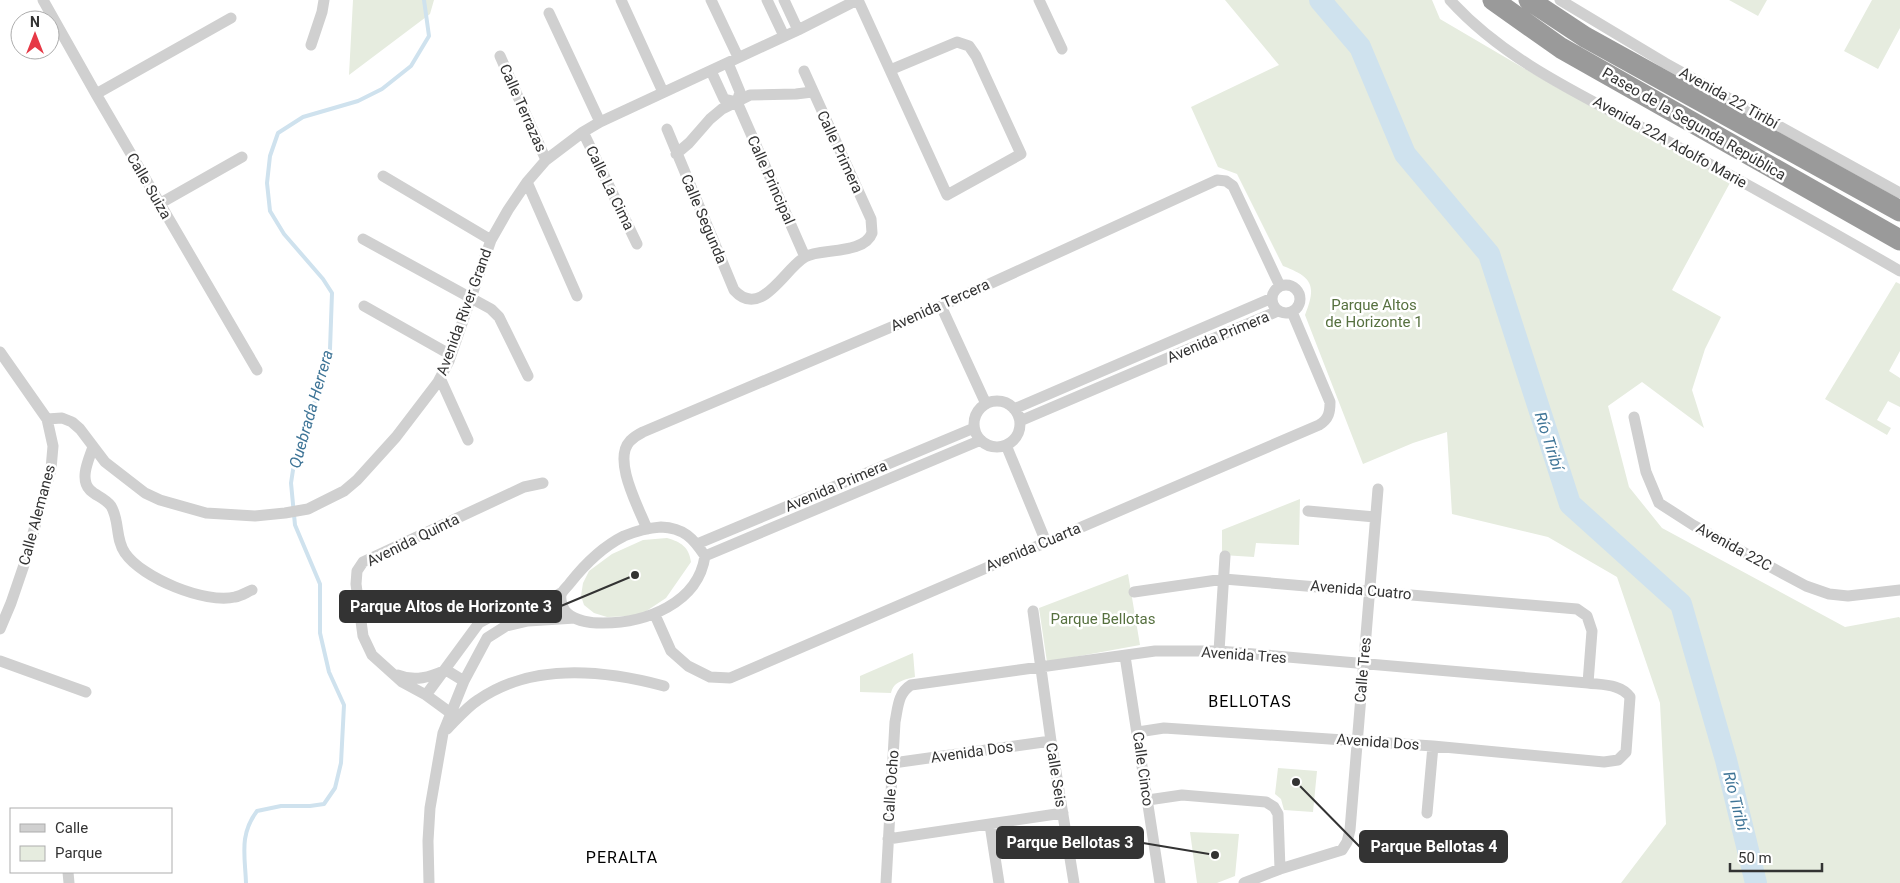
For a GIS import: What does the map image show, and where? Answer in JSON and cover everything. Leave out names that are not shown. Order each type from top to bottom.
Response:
[{"type":"highway","name":"Paseo de la Segunda República","points":[[1493,0],[1561,48],[1900,240]]},
{"type":"highway","name":"Paseo de la Segunda República","points":[[1530,0],[1585,38],[1900,211]]},
{"type":"street","name":"Calle Suiza","points":[[43,0],[159,204],[257,370]]},
{"type":"street","points":[[311,45],[324,0]]},
{"type":"street","points":[[621,0],[663,92]]},
{"type":"street","name":"Calle Principal","points":[[711,0],[733,60],[740,92],[737,102],[805,257]]},
{"type":"street","points":[[767,0],[784,36]]},
{"type":"street","points":[[784,0],[798,30]]},
{"type":"street","points":[[858,0],[947,195],[1021,154],[976,56],[969,46],[957,42],[890,70]]},
{"type":"street","name":"Avenida River Grand","points":[[47,419],[62,418],[72,422],[105,462],[144,493],[160,500],[206,513],[256,516],[285,513],[308,509],[344,491],[357,480],[396,437],[440,378],[451,355],[491,240],[527,182],[546,160],[583,132],[600,122],[798,30],[840,4],[858,0]]},
{"type":"street","points":[[1039,0],[1062,49]]},
{"type":"street","name":"Avenida 22A Adolfo Marie","points":[[1450,0],[1462,13],[1531,67],[1766,194],[1900,271]]},
{"type":"street","name":"Avenida 22 Tiribí","points":[[1560,0],[1665,63],[1900,193]]},
{"type":"street","points":[[548,13],[600,122]]},
{"type":"street","points":[[96,94],[232,18]]},
{"type":"street","name":"Calle Terrazas","points":[[500,56],[546,160]]},
{"type":"street","points":[[711,71],[722,97],[726,100],[737,102]]},
{"type":"street","name":"Calle Primera","points":[[804,71],[871,219],[872,233],[867,242],[856,246],[805,257]]},
{"type":"street","points":[[676,154],[722,109],[750,95],[812,92]]},
{"type":"street","name":"Calle Segunda","points":[[667,129],[734,290],[741,298],[750,300],[758,299],[765,295],[805,257]]},
{"type":"street","name":"Calle La Cima","points":[[583,132],[637,244]]},
{"type":"street","points":[[159,204],[242,157]]},
{"type":"street","points":[[383,176],[491,240]]},
{"type":"street","name":"Avenida Tercera","points":[[647,528],[624,468],[624,453],[629,442],[643,432],[941,306],[1217,180],[1226,181],[1233,186],[1280,286]]},
{"type":"street","points":[[527,182],[577,296]]},
{"type":"street","points":[[362,239],[491,309],[499,317],[528,376]]},
{"type":"street","points":[[1280,286],[1294,288],[1300,296],[1299,305],[1287,314],[1278,311],[1272,303],[1273,293],[1280,286]]},
{"type":"street","name":"Avenida Primera","points":[[1014,409],[1272,298]]},
{"type":"street","points":[[364,306],[451,355]]},
{"type":"street","points":[[941,306],[986,404]]},
{"type":"street","name":"Avenida Primera","points":[[1020,421],[1278,311]]},
{"type":"street","name":"Avenida Cuarta","points":[[655,615],[671,651],[688,666],[710,677],[730,678],[1326,420],[1330,412],[1330,402],[1292,312]]},
{"type":"street","name":"Calle Alemanes","points":[[0,352],[47,419],[53,446],[50,469],[25,562],[0,629]]},
{"type":"street","points":[[440,378],[468,440]]},
{"type":"street","points":[[996,401],[1006,403],[1014,409],[1020,421],[1019,431],[1014,439],[1006,445],[998,447],[988,446],[980,440],[974,428],[974,419],[979,410],[986,404],[996,401]]},
{"type":"street","name":"Avenida 22C","points":[[1634,417],[1646,472],[1659,503],[1693,525],[1806,586],[1829,594],[1848,596],[1900,590]]},
{"type":"street","name":"Avenida Primera","points":[[697,544],[974,428]]},
{"type":"street","name":"Avenida Primera","points":[[705,556],[980,440]]},
{"type":"street","points":[[1006,445],[1046,542]]},
{"type":"street","points":[[93,447],[84,476],[89,489],[103,498],[110,506],[116,519],[119,540],[125,553],[138,567],[155,578],[186,591],[214,597],[234,597],[252,590]]},
{"type":"street","name":"Avenida Quinta","points":[[452,714],[426,694],[402,682],[372,655],[363,636],[356,584],[357,571],[363,562],[524,487],[543,483]]},
{"type":"street","name":"Calle Tres","points":[[1280,870],[1342,850],[1347,842],[1350,830],[1365,664],[1378,489]]},
{"type":"street","points":[[1308,511],[1375,517]]},
{"type":"street","points":[[426,694],[446,670],[452,658],[479,623],[494,615],[553,598],[561,593],[597,554],[626,535],[647,528],[673,527],[683,531],[697,544],[705,556],[704,566],[691,588],[678,601],[655,615],[640,620],[593,623],[575,618],[566,613],[561,603],[561,593]]},
{"type":"street","points":[[1219,651],[1225,556]]},
{"type":"street","name":"Avenida Cuatro","points":[[1134,592],[1224,579],[1576,609],[1587,616],[1592,631],[1588,682]]},
{"type":"street","name":"Calle Seis","points":[[1033,611],[1051,741],[1074,883]]},
{"type":"street","points":[[429,883],[428,841],[430,808],[443,733],[464,681],[487,638],[506,626],[528,621],[575,618]]},
{"type":"street","name":"Avenida Tres","points":[[903,690],[911,685],[1155,651],[1219,651],[1588,682],[1620,687],[1630,697],[1626,752],[1618,760]]},
{"type":"street","name":"Calle Cinco","points":[[1125,656],[1160,883]]},
{"type":"street","points":[[0,661],[86,692]]},
{"type":"street","name":"Avenida Quinta","points":[[388,670],[411,679],[430,677],[446,670]]},
{"type":"street","points":[[446,670],[464,681]]},
{"type":"street","points":[[443,733],[476,701],[505,685],[545,674],[570,672],[616,675],[664,686]]},
{"type":"street","name":"Calle Ocho","points":[[886,883],[895,722],[903,690]]},
{"type":"street","name":"Avenida Dos","points":[[1138,732],[1164,728],[1357,740],[1604,762],[1618,760]]},
{"type":"street","name":"Avenida Dos","points":[[893,764],[1051,741]]},
{"type":"street","points":[[1427,813],[1433,746]]},
{"type":"street","points":[[1148,800],[1182,795],[1266,802],[1274,807],[1278,814],[1280,870],[1244,883]]},
{"type":"street","points":[[888,839],[1063,813]]},
{"type":"street","points":[[990,825],[1000,883]]},
{"type":"green space","points":[[353,0],[434,0],[430,14],[349,75]]},
{"type":"green space","name":"Parque Altos de Horizonte 1","points":[[1225,0],[1432,0],[1440,19],[1556,87],[1731,181],[1672,290],[1721,317],[1705,349],[1692,390],[1704,428],[1642,382],[1608,406],[1629,487],[1662,528],[1845,627],[1900,618],[1900,883],[1621,883],[1666,824],[1660,703],[1617,577],[1548,537],[1452,514],[1447,432],[1413,443],[1363,464],[1305,315],[1311,296],[1309,283],[1300,274],[1283,266],[1237,174],[1218,167],[1191,107],[1279,65]]},
{"type":"green space","points":[[1729,0],[1767,0],[1758,16]]},
{"type":"green space","points":[[1872,0],[1900,0],[1900,28],[1878,69],[1844,51]]},
{"type":"green space","points":[[1896,282],[1900,284],[1900,351],[1889,371],[1900,378],[1900,407],[1888,401],[1877,420],[1891,428],[1887,435],[1825,399]]},
{"type":"green space","points":[[1300,499],[1299,545],[1256,543],[1254,557],[1222,555],[1222,530]]},
{"type":"green space","points":[[667,538],[684,546],[691,562],[666,598],[636,616],[607,617],[594,613],[584,605],[581,596],[583,583],[589,571],[612,554],[643,540]]},
{"type":"green space","name":"Parque Bellotas","points":[[1128,574],[1140,645],[1047,662],[1039,608]]},
{"type":"green space","points":[[913,653],[915,677],[897,683],[891,693],[860,692],[860,676]]},
{"type":"green space","points":[[1278,768],[1317,771],[1313,812],[1284,810],[1281,799],[1275,794]]},
{"type":"green space","points":[[1190,832],[1239,834],[1235,876],[1217,883],[1197,883]]},
{"type":"waterway","name":"Quebrada Herrera","points":[[246,883],[245,837],[251,820],[257,811],[281,806],[324,804],[335,788],[341,763],[344,705],[329,672],[320,633],[320,584],[295,525],[291,483],[295,457],[314,404],[330,349],[332,293],[323,279],[284,234],[270,211],[267,183],[270,156],[278,133],[303,117],[358,101],[382,89],[411,66],[429,36],[424,0]]},
{"type":"waterway","name":"Río Tiribí","points":[[1320,0],[1360,47],[1405,154],[1489,254],[1570,504],[1681,604],[1726,760],[1756,883]]},
{"type":"place","name":"Parque Altos de Horizonte 3","points":[[635,575]]},
{"type":"place","name":"Parque Bellotas 4","points":[[1296,782]]},
{"type":"place","name":"Parque Bellotas 3","points":[[1215,855]]},
{"type":"district","name":"BELLOTAS","points":[[1250,701]]},
{"type":"district","name":"PERALTA","points":[[622,857]]}]
